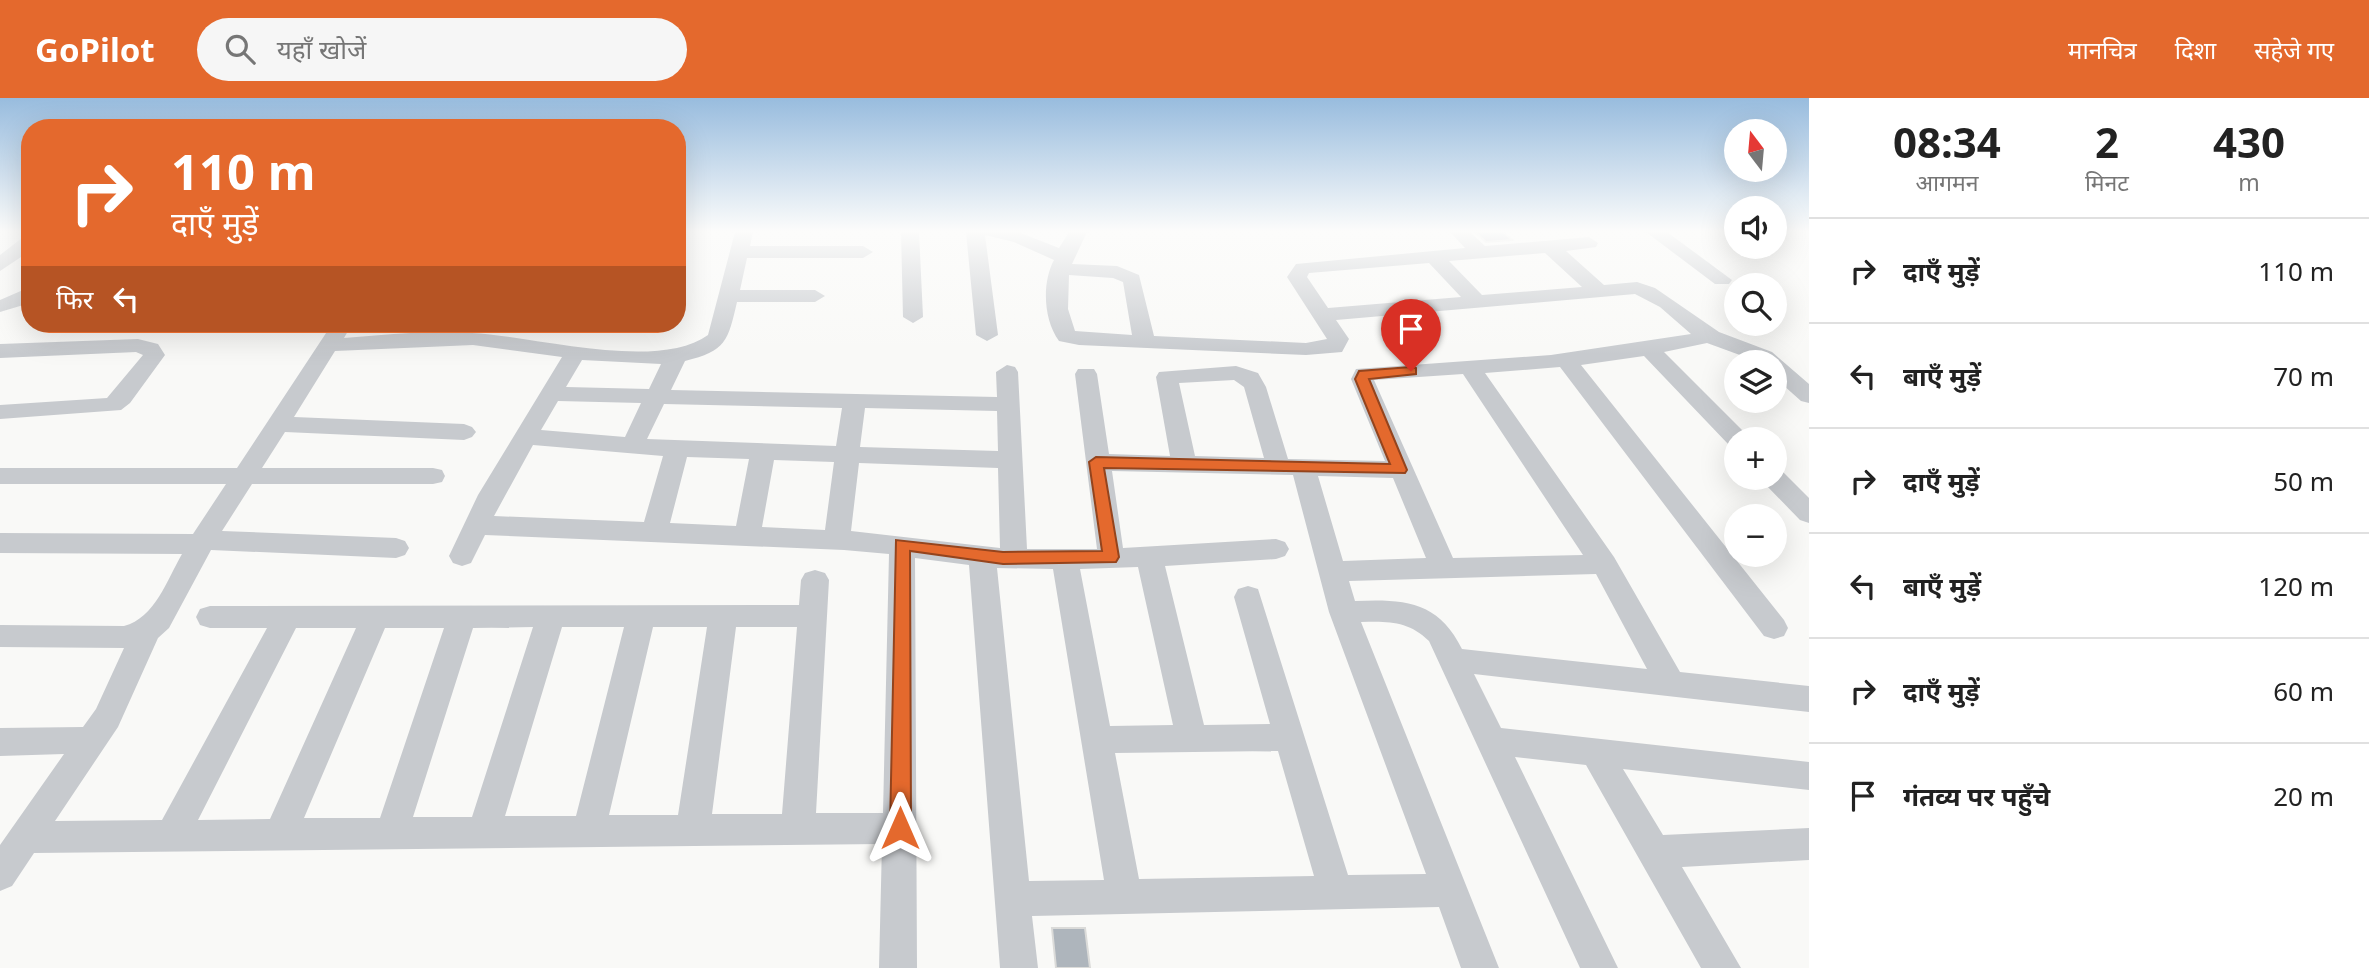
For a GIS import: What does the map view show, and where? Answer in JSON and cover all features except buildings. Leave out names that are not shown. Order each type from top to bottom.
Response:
[{"type":"street","points":[[356,333],[523,343],[576,352],[647,358],[676,356],[707,349],[718,338],[735,273]]},
{"type":"street","points":[[912,273],[914,317]]},
{"type":"street","points":[[980,273],[988,335]]},
{"type":"street","points":[[1058,273],[1055,284],[1059,320],[1067,336],[1079,339],[1327,348],[1334,346],[1338,339],[1297,276],[1300,273]]},
{"type":"street","points":[[1118,273],[1132,279],[1144,341]]},
{"type":"street","points":[[1450,273],[1476,301]]},
{"type":"street","points":[[1579,273],[1598,290]]},
{"type":"street","points":[[1712,273],[1722,280]]},
{"type":"street","points":[[1323,315],[1637,288],[1650,291],[1699,328],[1753,350]]},
{"type":"street","points":[[727,301],[815,296]]},
{"type":"street","points":[[0,306],[21,300]]},
{"type":"street","points":[[1444,568],[1362,379],[1364,374],[1566,360],[1650,349],[1699,328]]},
{"type":"street","points":[[1,873],[107,718],[147,631],[166,612],[202,542],[336,333]]},
{"type":"street","points":[[0,351],[138,345],[150,349],[154,355],[122,398],[113,405],[1,413]]},
{"type":"street","points":[[1650,349],[1725,427]]},
{"type":"street","points":[[462,556],[525,437],[576,352]]},
{"type":"street","points":[[632,446],[659,396],[676,356]]},
{"type":"street","points":[[1566,360],[1774,628]]},
{"type":"street","points":[[1470,368],[1604,564],[1670,683]]},
{"type":"street","points":[[1007,372],[1009,460],[998,557],[1012,899],[1019,968]]},
{"type":"street","points":[[1086,373],[1111,557]]},
{"type":"street","points":[[1185,464],[1167,377],[1236,373],[1250,379],[1291,465],[1332,572],[1343,612],[1480,968]]},
{"type":"street","points":[[1787,376],[1809,396]]},
{"type":"street","points":[[550,394],[1007,404]]},
{"type":"street","points":[[836,540],[854,401]]},
{"type":"street","points":[[278,424],[464,432]]},
{"type":"street","points":[[525,437],[677,449],[1009,460]]},
{"type":"street","points":[[653,534],[677,449]]},
{"type":"street","points":[[747,537],[763,452]]},
{"type":"street","points":[[1096,462],[1291,465],[1400,470]]},
{"type":"street","points":[[0,477],[433,476]]},
{"type":"street","points":[[1786,490],[1809,514]]},
{"type":"street","points":[[476,526],[836,540],[902,544],[998,557],[1149,556],[1276,549]]},
{"type":"street","points":[[0,543],[202,542],[396,548]]},
{"type":"street","points":[[898,968],[902,544]]},
{"type":"street","points":[[1149,556],[1192,740]]},
{"type":"street","points":[[1065,558],[1124,896]]},
{"type":"street","points":[[1332,572],[1604,564]]},
{"type":"street","points":[[798,829],[815,580]]},
{"type":"street","points":[[1248,597],[1336,892]]},
{"type":"street","points":[[1343,612],[1416,615],[1435,627],[1599,968]]},
{"type":"street","points":[[484,831],[551,616]]},
{"type":"street","points":[[589,831],[641,616]]},
{"type":"street","points":[[693,830],[723,616]]},
{"type":"street","points":[[210,617],[813,616]]},
{"type":"street","points":[[392,832],[462,617]]},
{"type":"street","points":[[172,835],[287,618]]},
{"type":"street","points":[[281,833],[375,618]]},
{"type":"street","points":[[0,636],[124,637],[147,631]]},
{"type":"street","points":[[1452,660],[1809,699]]},
{"type":"street","points":[[1097,740],[1290,737]]},
{"type":"street","points":[[0,742],[92,740]]},
{"type":"street","points":[[1491,741],[1809,776]]},
{"type":"street","points":[[1595,751],[1722,968]]},
{"type":"street","points":[[25,836],[900,828]]},
{"type":"street","points":[[1654,852],[1809,844]]},
{"type":"street","points":[[1012,899],[1451,890]]},
{"type":"route","points":[[900,828],[902,544],[1003,558],[1111,557],[1096,462],[1400,470],[1362,379],[1364,374],[1370,372],[1411,371]]}]
